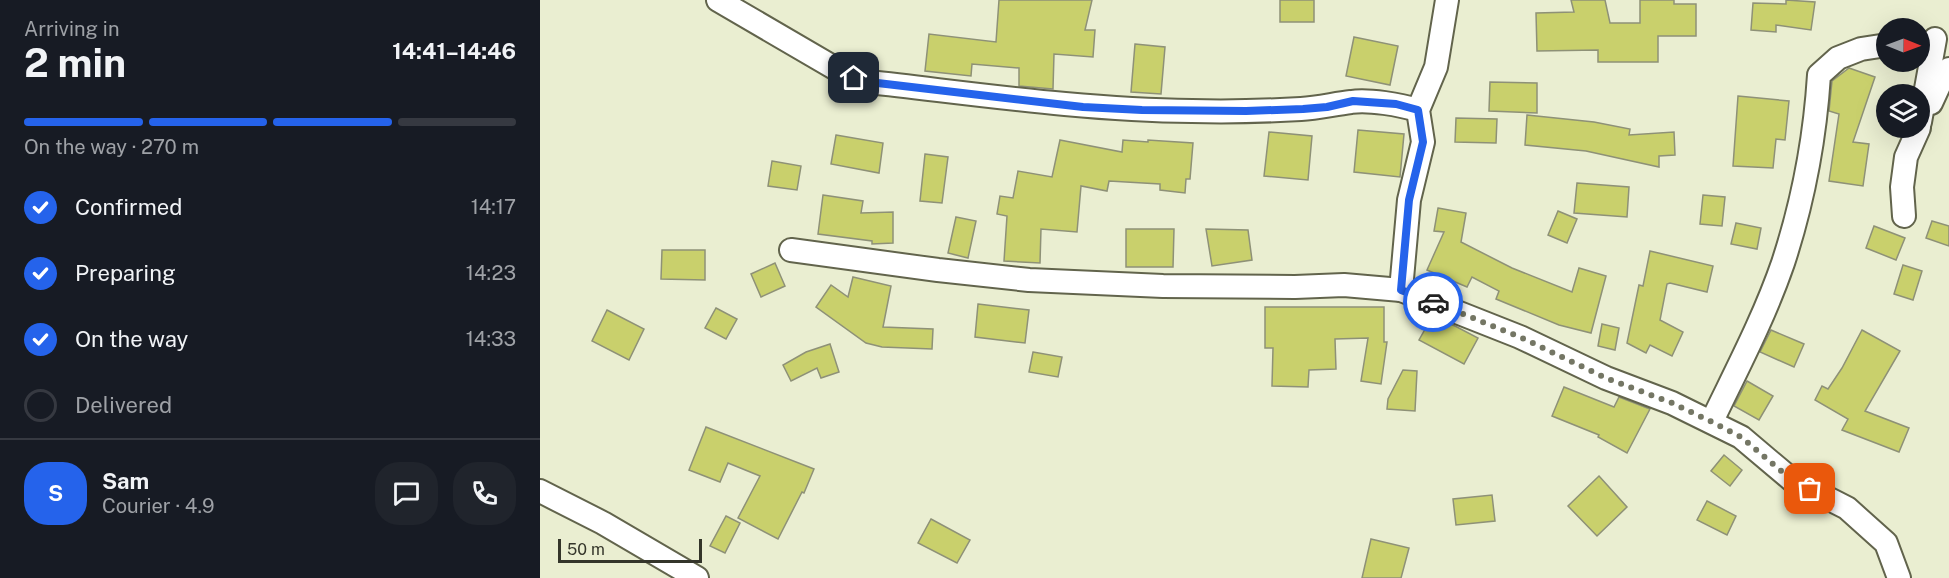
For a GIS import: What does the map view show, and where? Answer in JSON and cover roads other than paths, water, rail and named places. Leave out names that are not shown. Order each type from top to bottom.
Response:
[{"type":"street","points":[[718,0],[854,78],[869,82],[1083,107],[1246,111],[1327,107],[1353,101],[1396,104],[1418,110]]},
{"type":"street","points":[[1401,290],[1409,200],[1423,142],[1418,110],[1436,67],[1447,0]]},
{"type":"street","points":[[1927,84],[1935,39]]},
{"type":"street","points":[[1712,422],[1758,325],[1783,263],[1799,206],[1809,157],[1819,75],[1838,58],[1861,49],[1876,47]]},
{"type":"street","points":[[1930,104],[1949,69]]},
{"type":"street","points":[[1904,216],[1902,187],[1906,157],[1914,138]]},
{"type":"street","points":[[791,250],[1029,280],[1163,286],[1344,285],[1401,290],[1520,337],[1606,378],[1672,403],[1741,437],[1792,480],[1846,508],[1886,543],[1899,578]]},
{"type":"street","points":[[540,491],[603,523],[697,578]]}]
